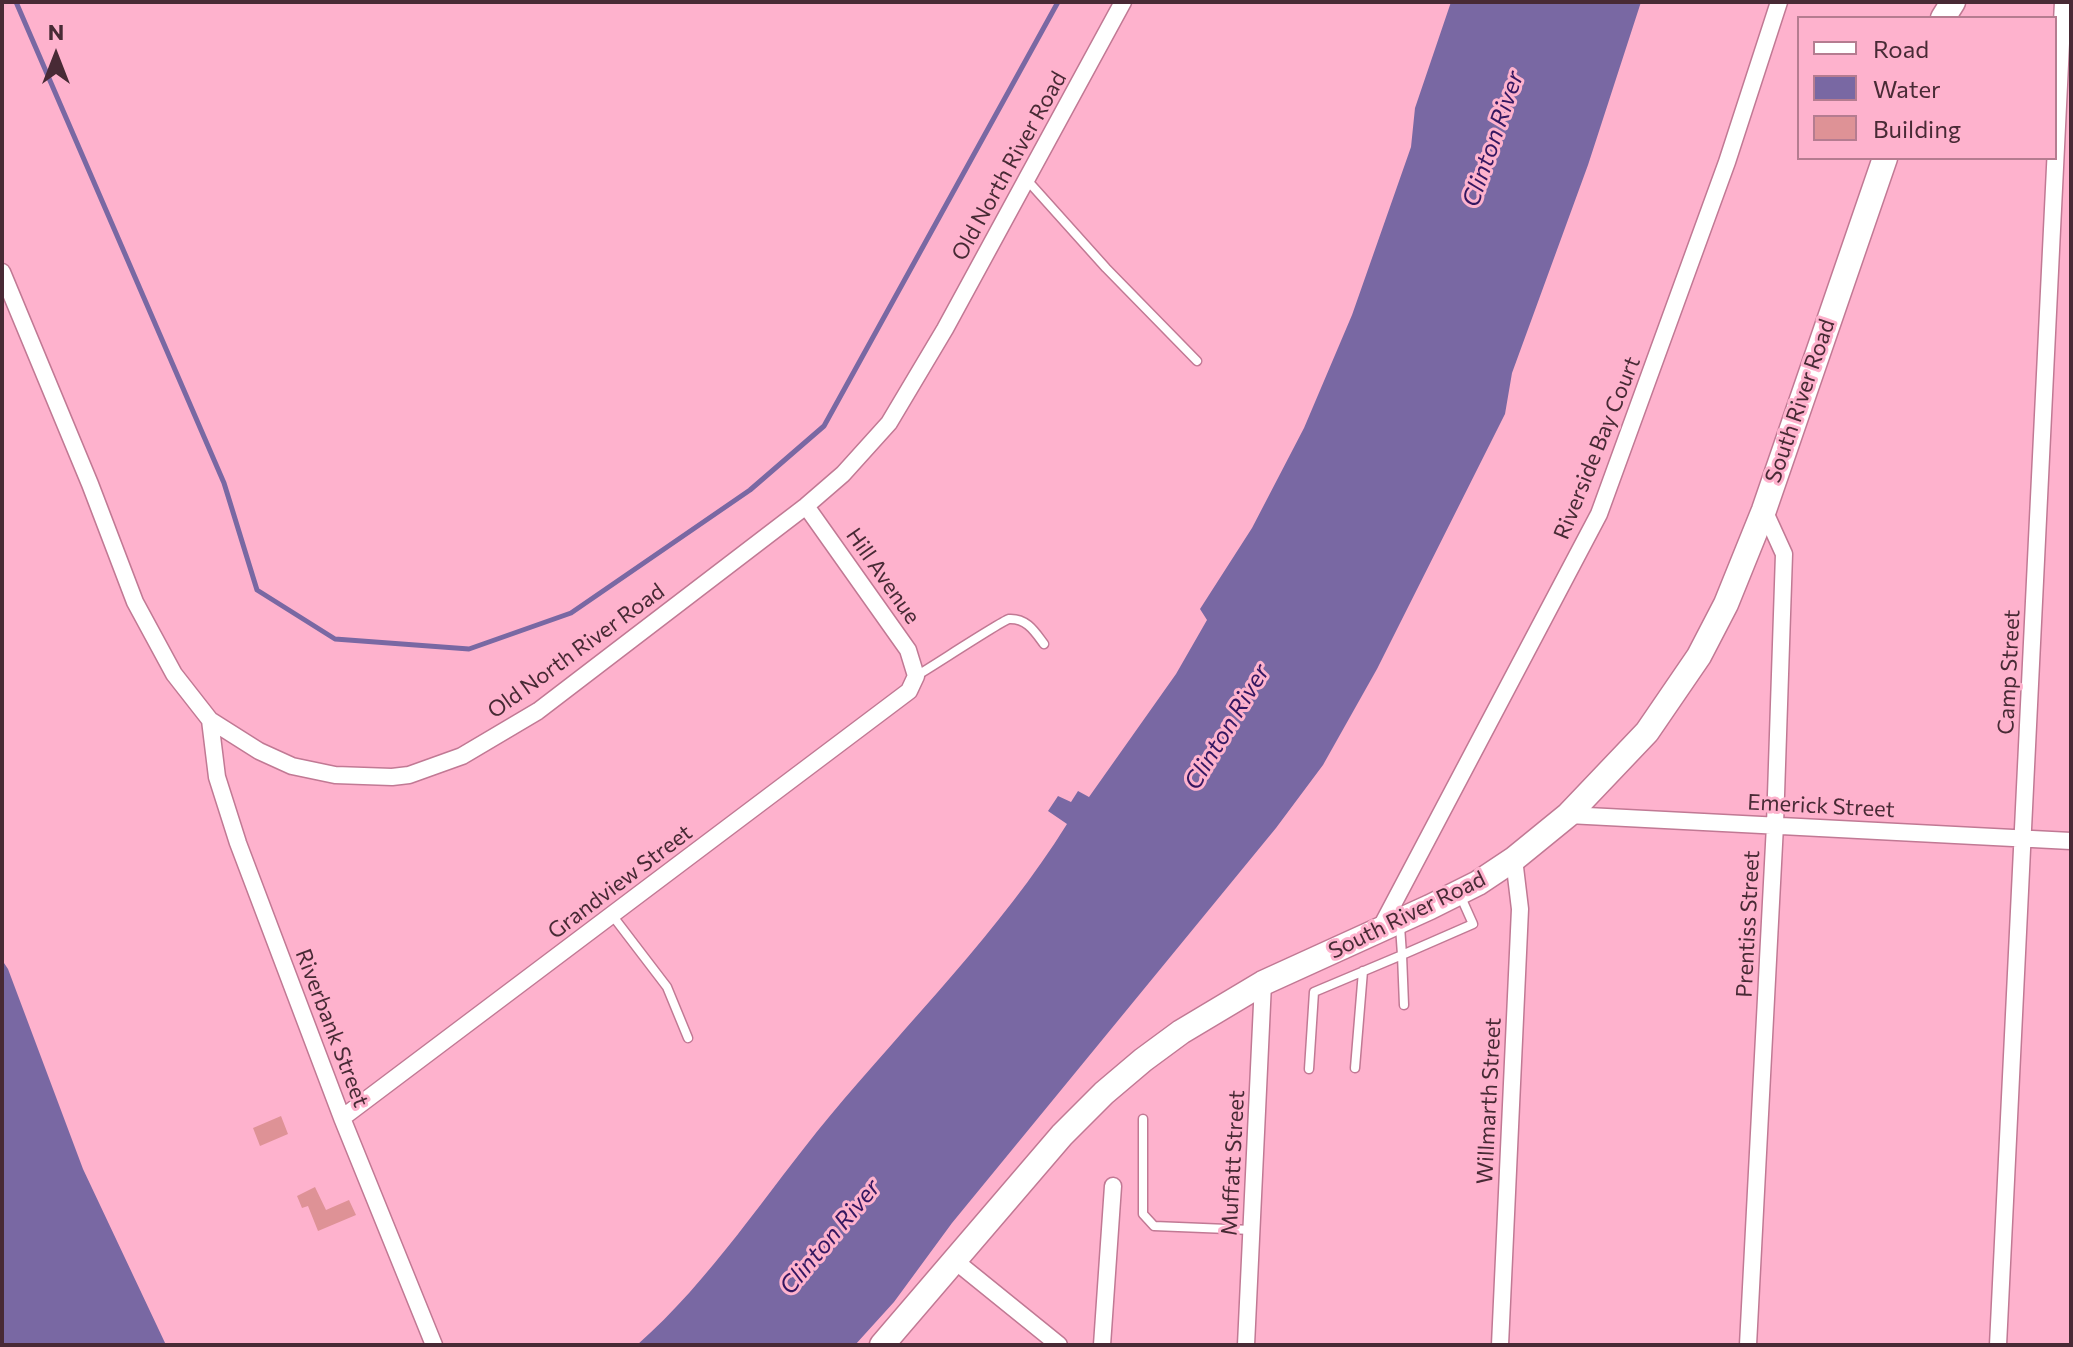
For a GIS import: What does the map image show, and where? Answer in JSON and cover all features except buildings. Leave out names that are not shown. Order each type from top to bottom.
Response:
[{"type":"street","name":"Old North River Road","points":[[2,272],[137,606],[174,674],[210,720],[259,751],[314,772],[350,777],[392,777],[462,756],[538,711],[806,506],[843,474],[889,423],[945,329],[1123,2]]},
{"type":"street","name":"Riverside Bay Court","points":[[1389,925],[1599,514],[1727,162],[1779,2]]},
{"type":"street","name":"Camp Street","points":[[2057,127],[2063,2]]},
{"type":"street","name":"South River Road","points":[[882,1345],[1030,1170],[1104,1093],[1181,1032],[1263,983],[1459,893],[1514,859],[1568,815],[1647,732],[1699,656],[1726,604],[1764,510],[1884,160]]},
{"type":"street","name":"Camp Street","points":[[1998,1345],[2055,160]]},
{"type":"street","name":"Hill Avenue","points":[[806,506],[908,650],[916,676]]},
{"type":"street","name":"Prentiss Street","points":[[1748,1345],[1775,825],[1784,554],[1764,510]]},
{"type":"street","name":"Grandview Street","points":[[342,1118],[904,696],[916,676]]},
{"type":"street","name":"Riverbank Street","points":[[210,720],[217,777],[238,843],[342,1118],[434,1345]]},
{"type":"street","name":"Emerick Street","points":[[1568,815],[2071,841]]},
{"type":"street","name":"Willmarth Street","points":[[1500,1345],[1520,909],[1514,859]]},
{"type":"street","name":"Muffatt Street","points":[[1246,1345],[1263,983]]},
{"type":"street","points":[[1102,1345],[1113,1186]]},
{"type":"street","points":[[954,1260],[1059,1345]]},
{"type":"lane","points":[[1027,179],[1106,268],[1197,361]]},
{"type":"lane","points":[[916,676],[1010,619],[1028,623],[1044,644]]},
{"type":"lane","points":[[1309,1069],[1314,992],[1473,924],[1459,893]]},
{"type":"lane","points":[[612,915],[667,987],[688,1038]]},
{"type":"lane","points":[[1389,925],[1402,955],[1404,1005]]},
{"type":"lane","points":[[1355,1068],[1363,971]]},
{"type":"lane","points":[[1143,1119],[1143,1214],[1154,1226],[1252,1230]]},
{"type":"water","name":"Clinton River","points":[[1451,2],[1641,2],[1588,165],[1512,373],[1505,414],[1377,669],[1323,765],[1276,828],[952,1223],[894,1302],[855,1345],[637,1345],[714,1264],[829,1117],[984,938],[1067,824],[1048,811],[1058,796],[1071,802],[1078,791],[1089,797],[1176,674],[1207,620],[1200,609],[1252,528],[1304,428],[1352,315],[1411,147],[1415,108]]},
{"type":"water","points":[[2,960],[83,1169],[166,1345],[2,1345]]},
{"type":"waterway","points":[[16,2],[224,483],[257,590],[335,639],[469,649],[571,613],[750,490],[824,426],[1058,2]]}]
